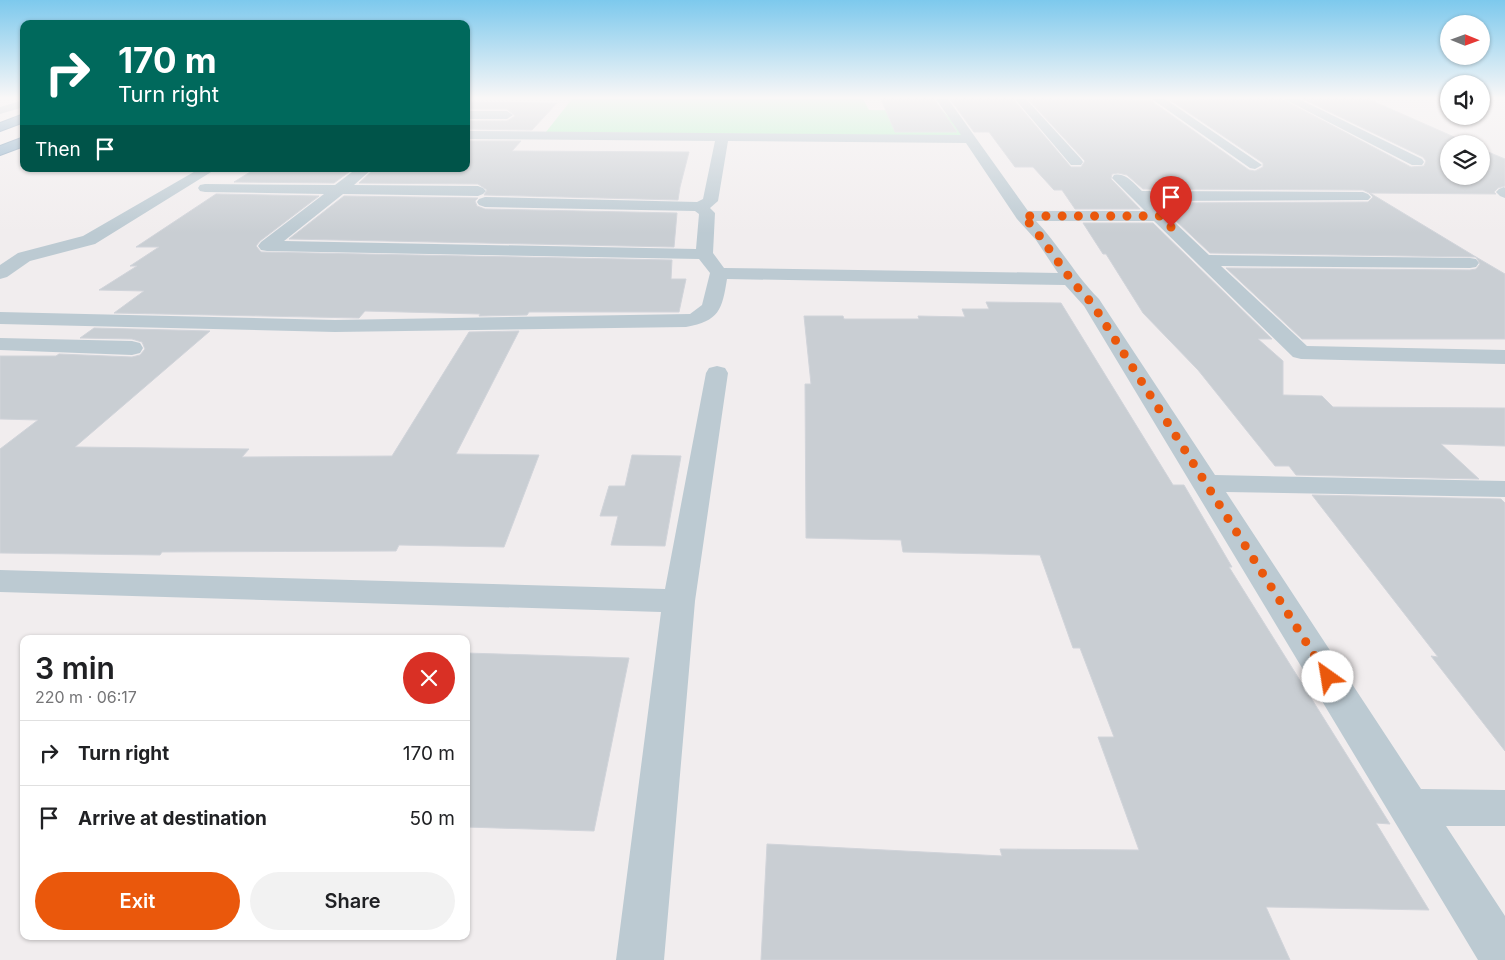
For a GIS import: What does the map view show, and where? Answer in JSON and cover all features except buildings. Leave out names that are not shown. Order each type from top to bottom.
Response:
[{"type":"highway","points":[[0,151],[17,144]]},
{"type":"street","points":[[700,207],[710,201],[721,144]]},
{"type":"street","points":[[972,144],[1023,216],[1042,237],[1070,279],[1092,303],[1505,959]]},
{"type":"street","points":[[1060,144],[1076,162]]},
{"type":"street","points":[[1225,144],[1255,164]]},
{"type":"street","points":[[1380,144],[1417,162]]},
{"type":"street","points":[[0,274],[24,257],[89,240],[204,172]]},
{"type":"street","points":[[361,172],[267,246],[704,254]]},
{"type":"street","points":[[1120,178],[1301,352],[1505,357]]},
{"type":"street","points":[[205,188],[340,189],[700,207],[706,213],[704,254],[719,273]]},
{"type":"street","points":[[1138,196],[1363,197]]},
{"type":"street","points":[[1023,216],[1160,216]]},
{"type":"street","points":[[1206,260],[1470,263]]},
{"type":"street","points":[[719,273],[1070,279]]},
{"type":"street","points":[[0,318],[335,326],[686,321],[700,320],[710,311],[719,273]]},
{"type":"street","points":[[0,344],[132,348]]},
{"type":"street","points":[[640,960],[679,602],[717,373]]},
{"type":"street","points":[[1206,483],[1505,489]]},
{"type":"street","points":[[0,581],[679,602]]},
{"type":"street","points":[[1410,807],[1505,808]]},
{"type":"route","points":[[1171,227],[1160,216],[1023,216],[1042,237],[1078,289],[1092,303],[1328,677]]}]
